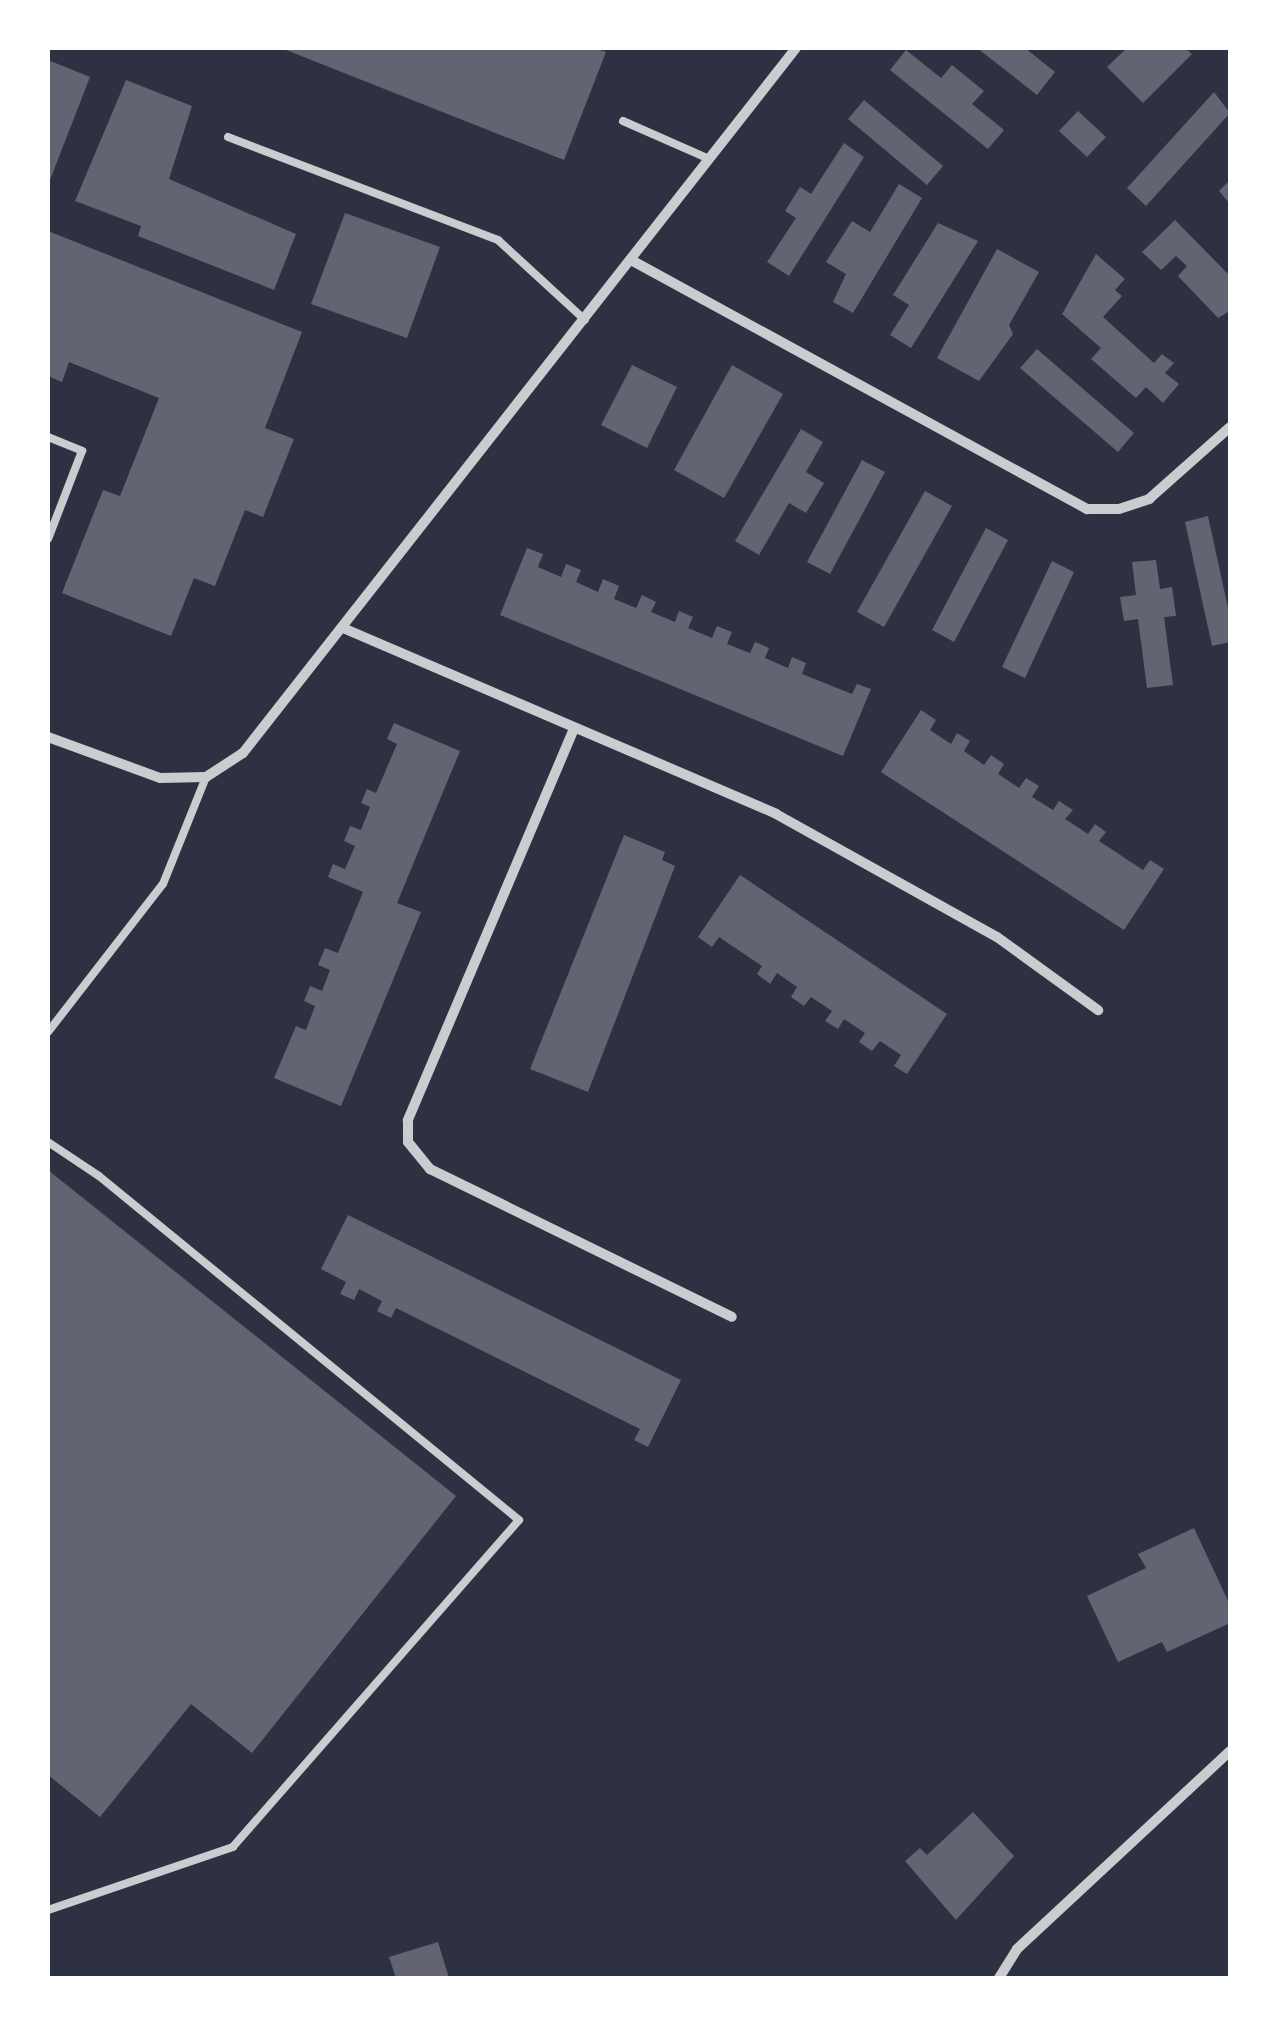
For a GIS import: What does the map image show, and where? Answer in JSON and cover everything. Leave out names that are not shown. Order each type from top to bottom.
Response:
[{"type":"street","points":[[48,737],[160,778],[206,776],[242,753],[796,48]]},
{"type":"street","points":[[631,260],[1087,508],[1119,509],[1149,499],[1230,427]]},
{"type":"street","points":[[343,628],[573,731],[776,814],[997,937],[1098,1010]]},
{"type":"street","points":[[573,731],[408,1120],[408,1142],[430,1170],[732,1318]]},
{"type":"street","points":[[999,1978],[1017,1949],[1230,1751]]},
{"type":"lane","points":[[624,122],[709,159]]},
{"type":"lane","points":[[228,137],[498,240],[585,320]]},
{"type":"lane","points":[[48,436],[82,451],[48,539]]},
{"type":"lane","points":[[48,1032],[163,884],[206,776]]},
{"type":"lane","points":[[48,1142],[99,1176],[518,1520],[233,1847],[48,1910]]},
{"type":"building","points":[[281,48],[594,48],[606,52],[564,160]]},
{"type":"building","points":[[977,48],[1025,48],[1055,72],[1037,95]]},
{"type":"building","points":[[1127,48],[1185,48],[1192,54],[1143,103],[1107,67]]},
{"type":"building","points":[[906,50],[941,78],[952,65],[984,91],[972,104],[1004,130],[988,149],[890,70]]},
{"type":"building","points":[[48,60],[90,77],[48,185]]},
{"type":"building","points":[[126,80],[192,106],[169,179],[296,234],[274,290],[138,236],[141,226],[75,201]]},
{"type":"building","points":[[1214,92],[1230,113],[1146,206],[1127,188]]},
{"type":"building","points":[[864,100],[943,166],[927,185],[848,119]]},
{"type":"building","points":[[1078,111],[1106,137],[1087,157],[1059,131]]},
{"type":"building","points":[[844,143],[864,157],[789,276],[767,262],[796,218],[785,211],[800,187],[811,194]]},
{"type":"building","points":[[1230,180],[1230,204],[1219,191]]},
{"type":"building","points":[[899,184],[922,198],[853,313],[833,302],[846,274],[826,262],[852,221],[870,232]]},
{"type":"building","points":[[345,213],[440,247],[407,338],[311,304]]},
{"type":"building","points":[[1175,220],[1230,276],[1230,311],[1218,318],[1178,276],[1187,266],[1176,256],[1161,270],[1142,252]]},
{"type":"building","points":[[938,223],[978,241],[911,348],[890,335],[909,305],[893,295]]},
{"type":"building","points":[[48,231],[302,332],[265,428],[294,439],[263,517],[245,510],[215,586],[194,578],[171,636],[62,593],[103,490],[120,496],[159,398],[69,362],[62,382],[48,376]]},
{"type":"building","points":[[997,249],[1039,272],[1009,325],[1013,334],[979,381],[937,358]]},
{"type":"building","points":[[1096,254],[1125,279],[1115,290],[1122,296],[1103,317],[1154,363],[1162,354],[1174,363],[1165,373],[1179,384],[1163,403],[1146,387],[1136,398],[1091,359],[1101,348],[1062,314]]},
{"type":"building","points":[[1037,349],[1134,433],[1118,452],[1020,368]]},
{"type":"building","points":[[632,365],[677,387],[647,448],[601,425]]},
{"type":"building","points":[[732,365],[783,394],[724,498],[674,470]]},
{"type":"building","points":[[801,429],[823,442],[806,472],[824,483],[806,513],[789,503],[759,555],[735,541]]},
{"type":"building","points":[[862,460],[885,472],[830,574],[807,562]]},
{"type":"building","points":[[925,491],[952,506],[884,627],[857,612]]},
{"type":"building","points":[[1208,516],[1230,617],[1230,642],[1212,646],[1185,522]]},
{"type":"building","points":[[986,528],[1008,540],[954,642],[932,630]]},
{"type":"building","points":[[527,548],[543,554],[538,567],[561,577],[566,564],[581,570],[576,582],[598,592],[603,579],[619,586],[614,599],[636,608],[642,595],[656,602],[651,612],[675,622],[679,611],[693,617],[688,628],[712,638],[717,626],[732,632],[727,644],[750,653],[755,642],[769,648],[765,658],[788,668],[792,657],[806,663],[802,674],[852,694],[857,684],[871,689],[843,756],[500,615]]},
{"type":"building","points":[[1156,560],[1160,589],[1172,587],[1176,616],[1164,617],[1173,685],[1147,688],[1138,619],[1124,621],[1120,597],[1136,595],[1132,562]]},
{"type":"building","points":[[1052,561],[1074,572],[1025,678],[1002,667]]},
{"type":"building","points":[[921,710],[936,720],[930,730],[951,744],[957,733],[970,741],[964,751],[984,765],[991,755],[1004,764],[998,774],[1019,788],[1026,778],[1039,786],[1032,797],[1053,810],[1059,801],[1073,810],[1065,819],[1088,834],[1095,824],[1106,832],[1099,841],[1143,870],[1150,860],[1164,869],[1124,930],[881,772]]},
{"type":"building","points":[[394,723],[460,751],[397,903],[421,912],[341,1106],[274,1078],[296,1026],[306,1030],[315,1006],[304,1001],[310,986],[322,991],[330,970],[318,965],[325,948],[338,953],[363,892],[328,877],[333,864],[345,869],[355,846],[344,841],[350,826],[361,830],[370,807],[361,803],[367,789],[376,793],[397,744],[387,739]]},
{"type":"building","points":[[624,835],[665,852],[662,860],[675,866],[588,1092],[530,1069]]},
{"type":"building","points":[[740,875],[947,1014],[907,1074],[894,1066],[901,1055],[880,1041],[872,1051],[859,1042],[865,1033],[844,1019],[838,1029],[825,1021],[832,1011],[811,997],[804,1006],[791,997],[797,987],[777,973],[770,984],[757,974],[762,966],[719,937],[712,947],[698,937]]},
{"type":"building","points":[[48,1170],[456,1496],[252,1753],[191,1704],[100,1817],[48,1775]]},
{"type":"building","points":[[348,1215],[681,1380],[648,1447],[634,1440],[640,1429],[396,1308],[391,1318],[377,1311],[382,1301],[359,1289],[354,1300],[340,1294],[346,1282],[321,1269]]},
{"type":"building","points":[[1194,1528],[1230,1605],[1230,1623],[1167,1652],[1162,1642],[1118,1662],[1087,1596],[1146,1568],[1138,1554]]},
{"type":"building","points":[[973,1812],[1014,1856],[956,1920],[905,1861],[920,1848],[927,1855]]},
{"type":"building","points":[[438,1942],[449,1978],[396,1978],[389,1957]]}]
